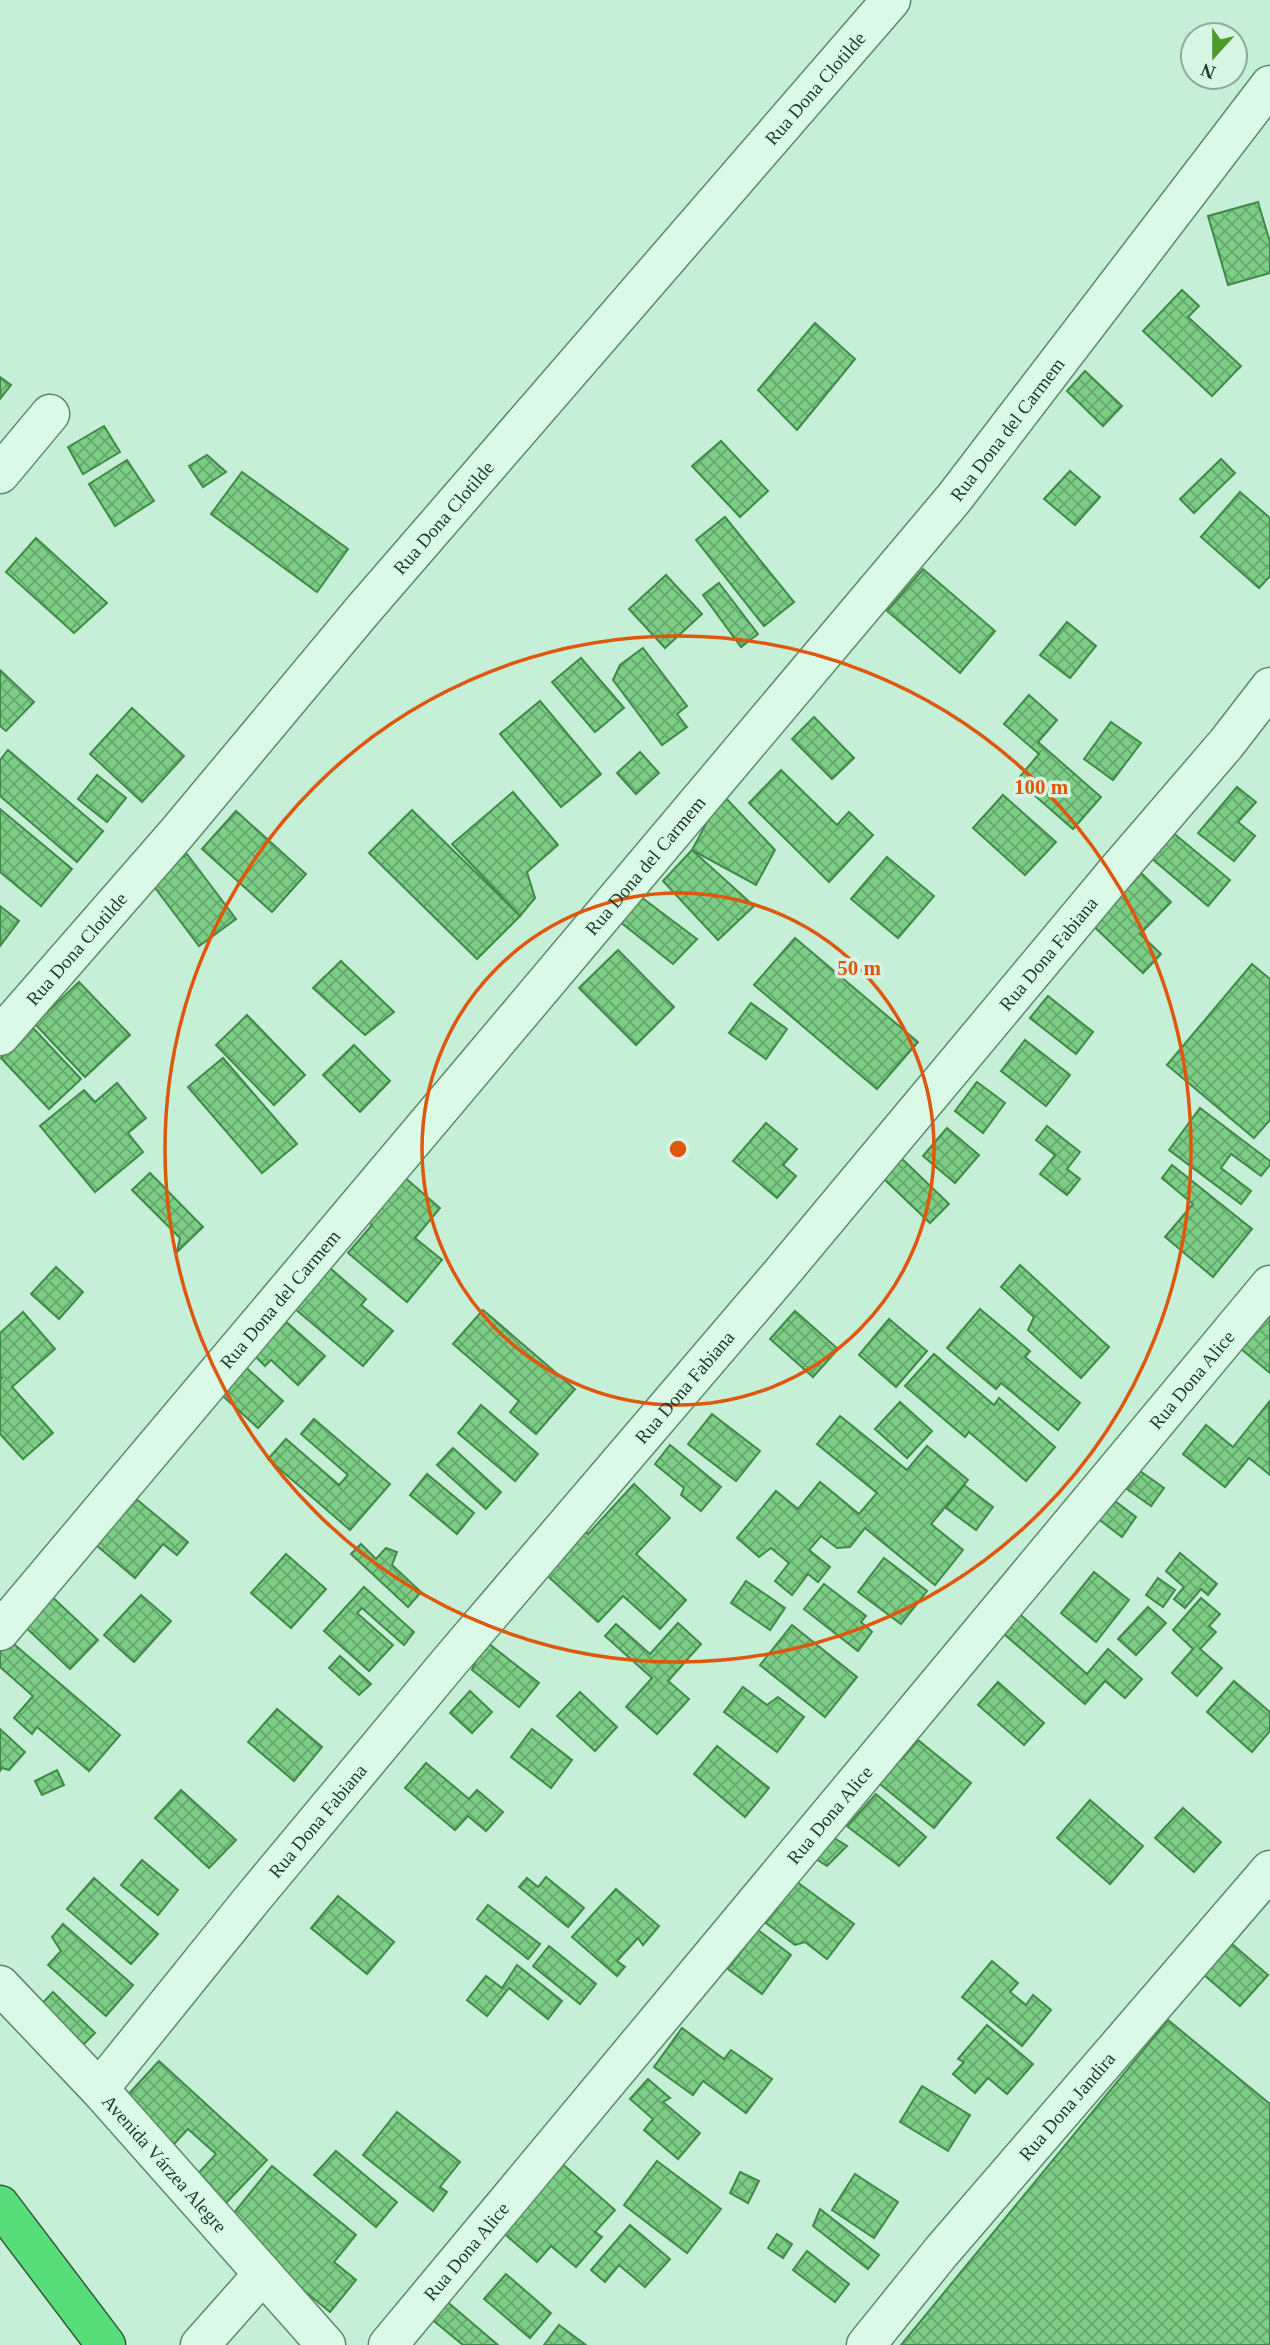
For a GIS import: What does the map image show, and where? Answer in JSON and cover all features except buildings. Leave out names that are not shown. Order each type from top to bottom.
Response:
[{"type":"highway","points":[[0,2205],[100,2339]]},
{"type":"highway","points":[[0,2251],[100,2339]]},
{"type":"street","name":"Rua Dona Clotilde","points":[[0,1036],[177,833],[363,610],[891,0]]},
{"type":"street","name":"Rua Dona del Carmem","points":[[0,1631],[955,497],[1270,85]]},
{"type":"street","points":[[0,474],[50,414]]},
{"type":"street","name":"Rua Dona Fabiana","points":[[99,2089],[253,1898],[451,1660],[779,1276],[1226,744],[1270,687]]},
{"type":"street","name":"Rua Dona Alice","points":[[388,2345],[1270,1285]]},
{"type":"street","name":"Rua Dona Jandira","points":[[866,2345],[941,2252],[1270,1870]]},
{"type":"street","name":"Avenida Várzea Alegre","points":[[0,1985],[99,2089],[327,2345]]},
{"type":"street","points":[[200,2345],[263,2274]]}]
